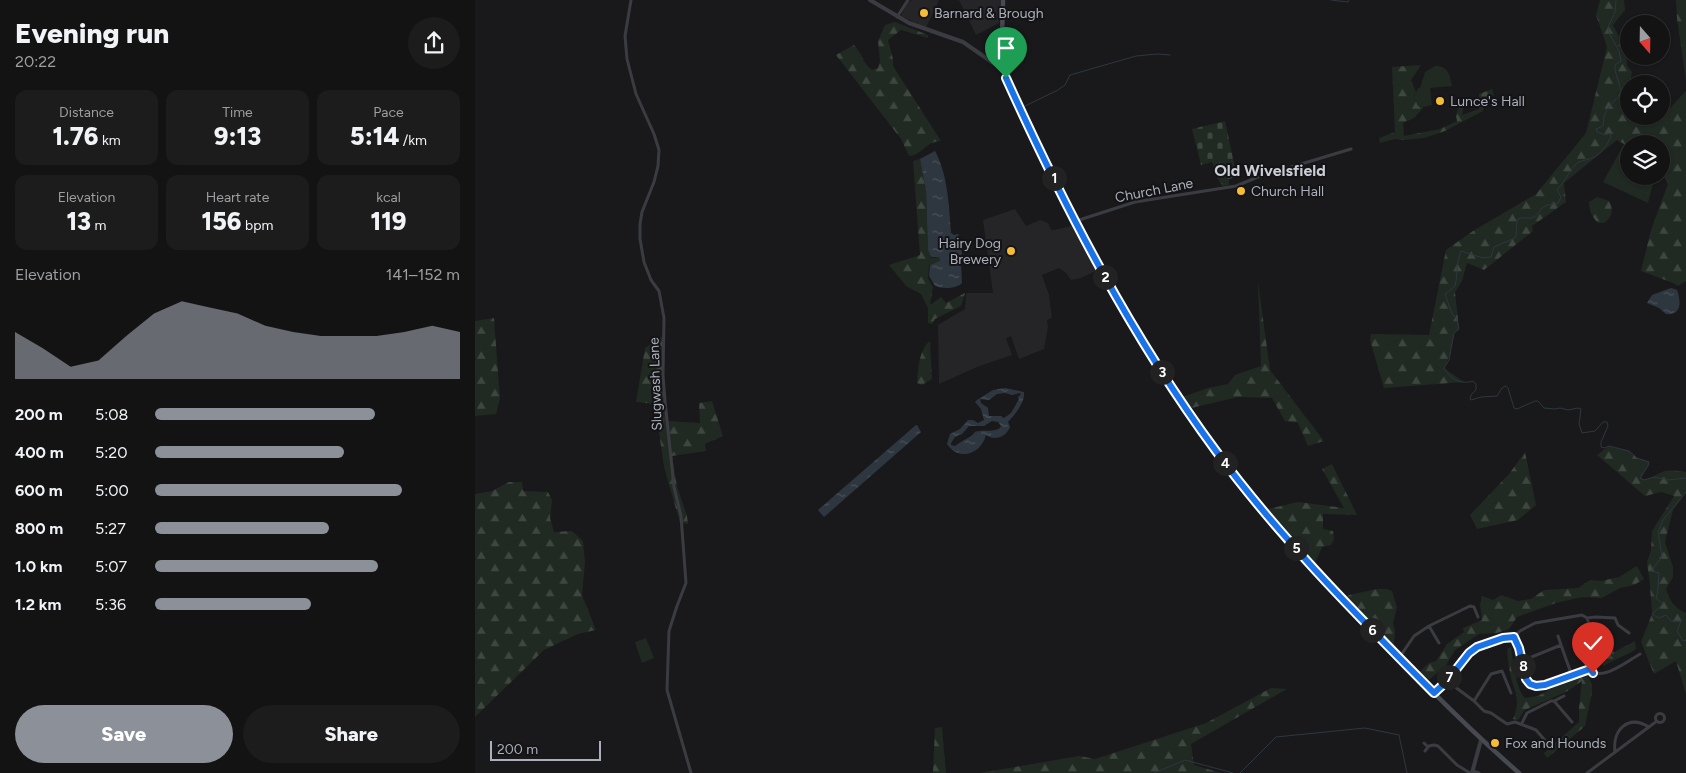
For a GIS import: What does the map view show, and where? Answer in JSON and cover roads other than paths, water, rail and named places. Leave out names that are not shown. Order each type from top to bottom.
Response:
[{"type":"main road","points":[[1003,0],[1002,37],[1004,68],[1006,78],[1027,124],[1090,250],[1137,332],[1216,451],[1317,572],[1481,740],[1519,773]]},
{"type":"street","name":"Slugwash Lane","points":[[631,0],[625,36],[627,59],[636,94],[659,150],[654,182],[642,212],[640,239],[644,262],[651,280],[659,291],[663,311],[663,383],[674,487],[681,516],[686,583],[669,631],[667,690],[691,773]]},
{"type":"street","points":[[870,0],[926,30],[963,42],[999,67],[1004,68]]},
{"type":"street","points":[[897,16],[908,0]]},
{"type":"street","name":"Church Lane","points":[[1076,221],[1135,202],[1236,186],[1258,177],[1351,149]]},
{"type":"street","points":[[1399,658],[1414,636],[1429,626],[1469,606],[1474,606],[1478,617]]},
{"type":"street","points":[[1434,693],[1447,681],[1469,653],[1477,647],[1503,638],[1514,637],[1520,631],[1535,623],[1582,615],[1587,618],[1615,618],[1618,625],[1629,633]]},
{"type":"street","points":[[1514,637],[1523,661],[1526,679],[1530,684],[1536,686],[1590,669],[1596,658],[1596,650],[1587,618]]},
{"type":"street","points":[[1429,626],[1439,643]]},
{"type":"street","points":[[1558,636],[1572,676]]},
{"type":"street","points":[[1523,661],[1561,645]]},
{"type":"street","points":[[1596,650],[1613,653]]},
{"type":"street","points":[[1590,669],[1593,673],[1599,675],[1617,668],[1640,654]]},
{"type":"street","points":[[1474,701],[1491,674],[1502,670],[1511,693]]},
{"type":"street","points":[[1447,681],[1484,711],[1491,713],[1507,724],[1521,723],[1536,730],[1549,745]]},
{"type":"street","points":[[1521,723],[1527,713],[1563,696]]},
{"type":"street","points":[[1554,701],[1572,722]]},
{"type":"street","points":[[1587,773],[1657,720]]},
{"type":"street","points":[[1615,753],[1613,743],[1617,732],[1623,726],[1641,722],[1649,727]]},
{"type":"street","points":[[1472,772],[1481,740]]},
{"type":"street","points":[[1424,743],[1428,747]]},
{"type":"street","points":[[1425,751],[1428,747],[1439,746],[1457,765],[1479,773]]},
{"type":"water","points":[[935,151],[945,180],[951,233],[954,235],[959,234],[962,253],[958,263],[961,265],[962,283],[949,288],[935,286],[929,276],[930,265],[940,261],[939,257],[931,257],[928,250],[926,190],[920,159]]},
{"type":"water","points":[[1671,288],[1677,290],[1679,299],[1679,307],[1675,313],[1666,314],[1659,308],[1647,303],[1652,295]]},
{"type":"water","points":[[1005,388],[1024,392],[1021,404],[1008,422],[1010,427],[1006,433],[996,438],[986,435],[979,447],[969,453],[957,453],[952,450],[947,444],[950,434],[960,429],[968,420],[978,423],[984,420],[981,409],[975,402],[993,390]],"holes":[[[1005,393],[1012,395],[1021,394],[1011,413],[1004,418],[1001,416],[989,416],[988,408],[981,403],[980,399],[989,400],[997,394]],[[992,421],[998,422],[1001,426],[1000,428],[975,432],[955,446],[951,445],[955,437],[962,434],[969,426],[984,426]]]},
{"type":"water","points":[[916,425],[921,432],[824,517],[818,510]]},
{"type":"waterway","points":[[1331,0],[1348,2],[1349,0]]},
{"type":"waterway","points":[[1616,0],[1615,12],[1608,27],[1610,35],[1619,51],[1621,61],[1615,65],[1621,95],[1607,109],[1603,126],[1596,129],[1597,132],[1606,135],[1610,133],[1611,137],[1598,154],[1574,166],[1557,190],[1561,197],[1558,203],[1544,207],[1534,217],[1518,219],[1515,238],[1494,247],[1491,257],[1483,258],[1461,251],[1455,286],[1445,294],[1452,314],[1457,319],[1459,329],[1454,333],[1449,360],[1444,368],[1456,380],[1460,382],[1473,381],[1476,384],[1476,390],[1471,395],[1471,400],[1497,396],[1505,386],[1508,388],[1514,408],[1517,409],[1535,401],[1538,401],[1544,408],[1581,409],[1579,424],[1582,433],[1595,431],[1603,422],[1607,422],[1608,426],[1601,442],[1601,447],[1609,446],[1629,451],[1637,458],[1649,462],[1640,478],[1644,480],[1654,477],[1668,480],[1686,478]]},
{"type":"waterway","points":[[1025,106],[1058,90],[1065,85],[1070,75],[1136,56],[1170,55]]},
{"type":"waterway","points":[[1686,492],[1663,520],[1658,532],[1662,557],[1651,571],[1659,573],[1656,598],[1663,604],[1652,614],[1659,618],[1666,615],[1671,621],[1681,621],[1677,631],[1683,641],[1686,640]]},
{"type":"waterway","points":[[1240,773],[1276,737],[1365,728],[1399,735],[1407,773]]},
{"type":"waterway","points":[[1154,773],[1185,760],[1233,773]]},
{"type":"place","name":"Barnard & Brough","points":[[924,13]]},
{"type":"place","name":"Lunce's Hall","points":[[1440,101]]},
{"type":"place","name":"Church Hall","points":[[1241,191]]},
{"type":"place","name":"Hairy Dog Brewery","points":[[1011,251]]},
{"type":"place","name":"Fox and Hounds","points":[[1495,743]]},
{"type":"district","name":"Old Wivelsfield","points":[[1270,170]]}]
